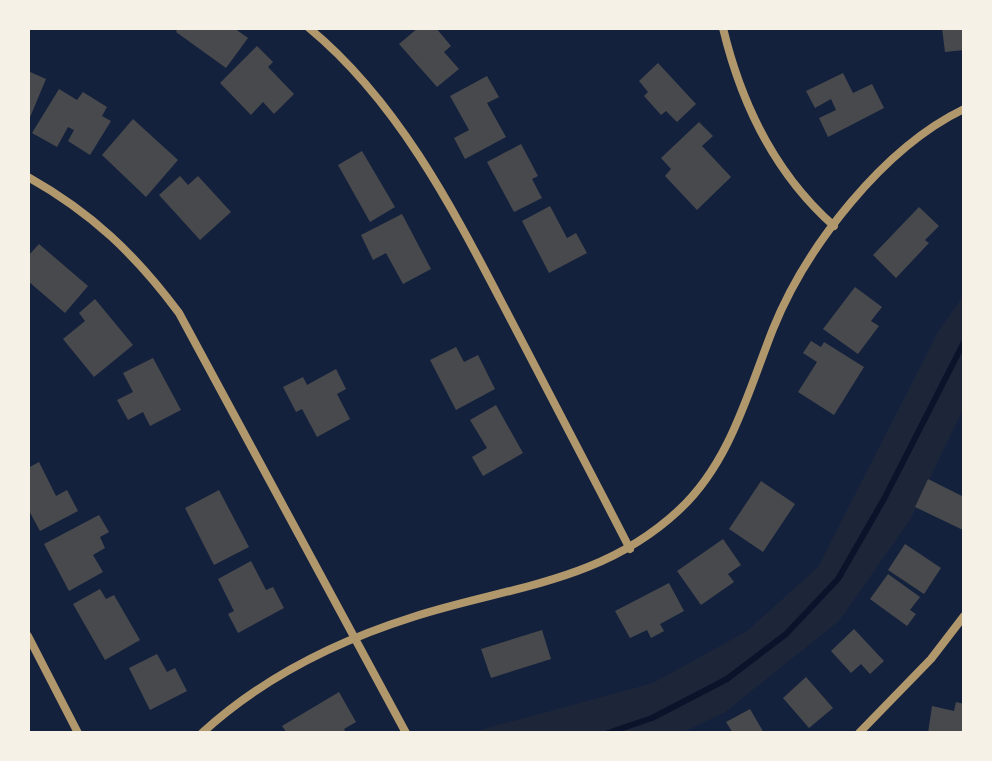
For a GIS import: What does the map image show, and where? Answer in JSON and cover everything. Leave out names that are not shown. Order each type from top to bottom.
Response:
[{"type":"street","points":[[309,28],[365,83],[413,147],[456,214],[630,549]]},
{"type":"street","points":[[723,28],[732,65],[761,134],[806,198],[834,226]]},
{"type":"street","points":[[202,733],[262,687],[355,637],[456,604],[551,581],[593,566],[630,549],[680,510],[718,463],[795,283],[834,226],[912,142],[964,109]]},
{"type":"street","points":[[28,177],[92,219],[125,247],[179,313],[406,733]]},
{"type":"street","points":[[859,733],[931,659],[964,617]]},
{"type":"street","points":[[28,636],[78,733]]},
{"type":"street","points":[[872,722],[876,733]]},
{"type":"shaded area","points":[[964,295],[964,407],[910,520],[839,621],[724,713],[681,733],[469,733],[653,683],[747,631],[818,567],[938,332]]},
{"type":"building","points":[[178,28],[234,28],[248,38],[226,68],[176,32]]},
{"type":"building","points":[[418,28],[436,28],[451,46],[444,52],[459,69],[437,87],[399,44]]},
{"type":"building","points":[[942,28],[964,28],[964,50],[945,52]]},
{"type":"building","points":[[257,46],[273,62],[268,67],[294,94],[274,114],[263,102],[251,115],[220,83]]},
{"type":"building","points":[[658,63],[696,104],[677,122],[666,111],[661,115],[644,96],[648,92],[639,81]]},
{"type":"building","points":[[28,71],[46,79],[28,122]]},
{"type":"building","points":[[843,73],[853,93],[872,84],[884,108],[828,137],[819,118],[836,110],[831,99],[815,108],[806,91]]},
{"type":"building","points":[[487,76],[499,97],[487,103],[506,137],[465,159],[454,138],[469,130],[450,96]]},
{"type":"building","points":[[59,89],[77,100],[83,92],[107,107],[102,116],[111,121],[90,155],[68,141],[74,130],[68,127],[57,147],[32,133]]},
{"type":"building","points":[[133,119],[178,160],[146,197],[102,155]]},
{"type":"building","points":[[699,122],[713,136],[702,146],[731,177],[697,210],[665,176],[671,169],[661,158]]},
{"type":"building","points":[[521,144],[538,176],[532,179],[542,198],[514,212],[487,162]]},
{"type":"building","points":[[362,151],[395,207],[370,222],[338,165]]},
{"type":"building","points":[[180,176],[188,185],[198,176],[231,212],[200,240],[159,195]]},
{"type":"building","points":[[550,206],[567,238],[576,233],[587,253],[549,273],[522,221]]},
{"type":"building","points":[[919,207],[939,226],[925,240],[929,243],[896,278],[873,255]]},
{"type":"building","points":[[402,214],[431,269],[403,284],[386,253],[373,260],[361,235]]},
{"type":"building","points":[[39,244],[88,286],[65,313],[28,281],[28,256]]},
{"type":"building","points":[[855,287],[882,307],[871,321],[879,326],[858,354],[823,329]]},
{"type":"building","points":[[95,299],[133,345],[94,377],[63,339],[85,321],[79,313]]},
{"type":"building","points":[[811,341],[821,347],[824,342],[864,367],[834,415],[798,392],[817,362],[803,353]]},
{"type":"building","points":[[456,347],[464,362],[478,355],[495,389],[456,410],[430,360]]},
{"type":"building","points":[[153,358],[181,410],[150,426],[143,412],[128,420],[117,400],[133,392],[123,373]]},
{"type":"building","points":[[336,369],[346,389],[337,394],[350,419],[317,437],[302,409],[296,412],[283,387],[303,377],[307,385]]},
{"type":"building","points":[[496,405],[523,453],[483,476],[472,457],[487,448],[470,420]]},
{"type":"building","points":[[39,462],[56,496],[67,490],[78,511],[40,531],[28,509],[28,468]]},
{"type":"building","points":[[928,479],[964,497],[963,530],[915,507]]},
{"type":"building","points":[[761,481],[795,504],[763,552],[729,529]]},
{"type":"building","points":[[219,490],[249,547],[214,565],[185,508]]},
{"type":"building","points":[[99,515],[109,532],[100,537],[105,548],[93,555],[103,572],[69,591],[44,544]]},
{"type":"building","points":[[723,539],[741,565],[728,574],[734,582],[701,605],[677,571]]},
{"type":"building","points":[[905,544],[941,568],[924,594],[888,570]]},
{"type":"building","points":[[251,561],[266,590],[273,587],[284,608],[238,633],[228,614],[234,611],[218,579]]},
{"type":"building","points":[[888,574],[920,597],[910,610],[916,614],[907,626],[870,599]]},
{"type":"building","points":[[669,583],[684,611],[660,624],[664,631],[651,638],[647,630],[630,638],[615,611]]},
{"type":"building","points":[[100,589],[106,599],[114,595],[140,640],[105,660],[73,604]]},
{"type":"building","points":[[854,629],[884,661],[870,674],[861,664],[851,673],[831,651]]},
{"type":"building","points":[[542,630],[551,659],[491,678],[481,649]]},
{"type":"building","points":[[157,654],[167,672],[175,668],[187,691],[150,710],[129,668]]},
{"type":"building","points":[[806,677],[833,708],[809,728],[783,698]]},
{"type":"building","points":[[339,692],[356,722],[344,729],[346,733],[287,733],[282,726]]},
{"type":"building","points":[[956,702],[964,704],[964,733],[928,733],[932,706],[954,711]]},
{"type":"building","points":[[750,709],[764,733],[733,733],[726,722]]},
{"type":"waterway","points":[[608,733],[652,718],[727,679],[786,634],[838,579],[884,499],[964,342]]}]
